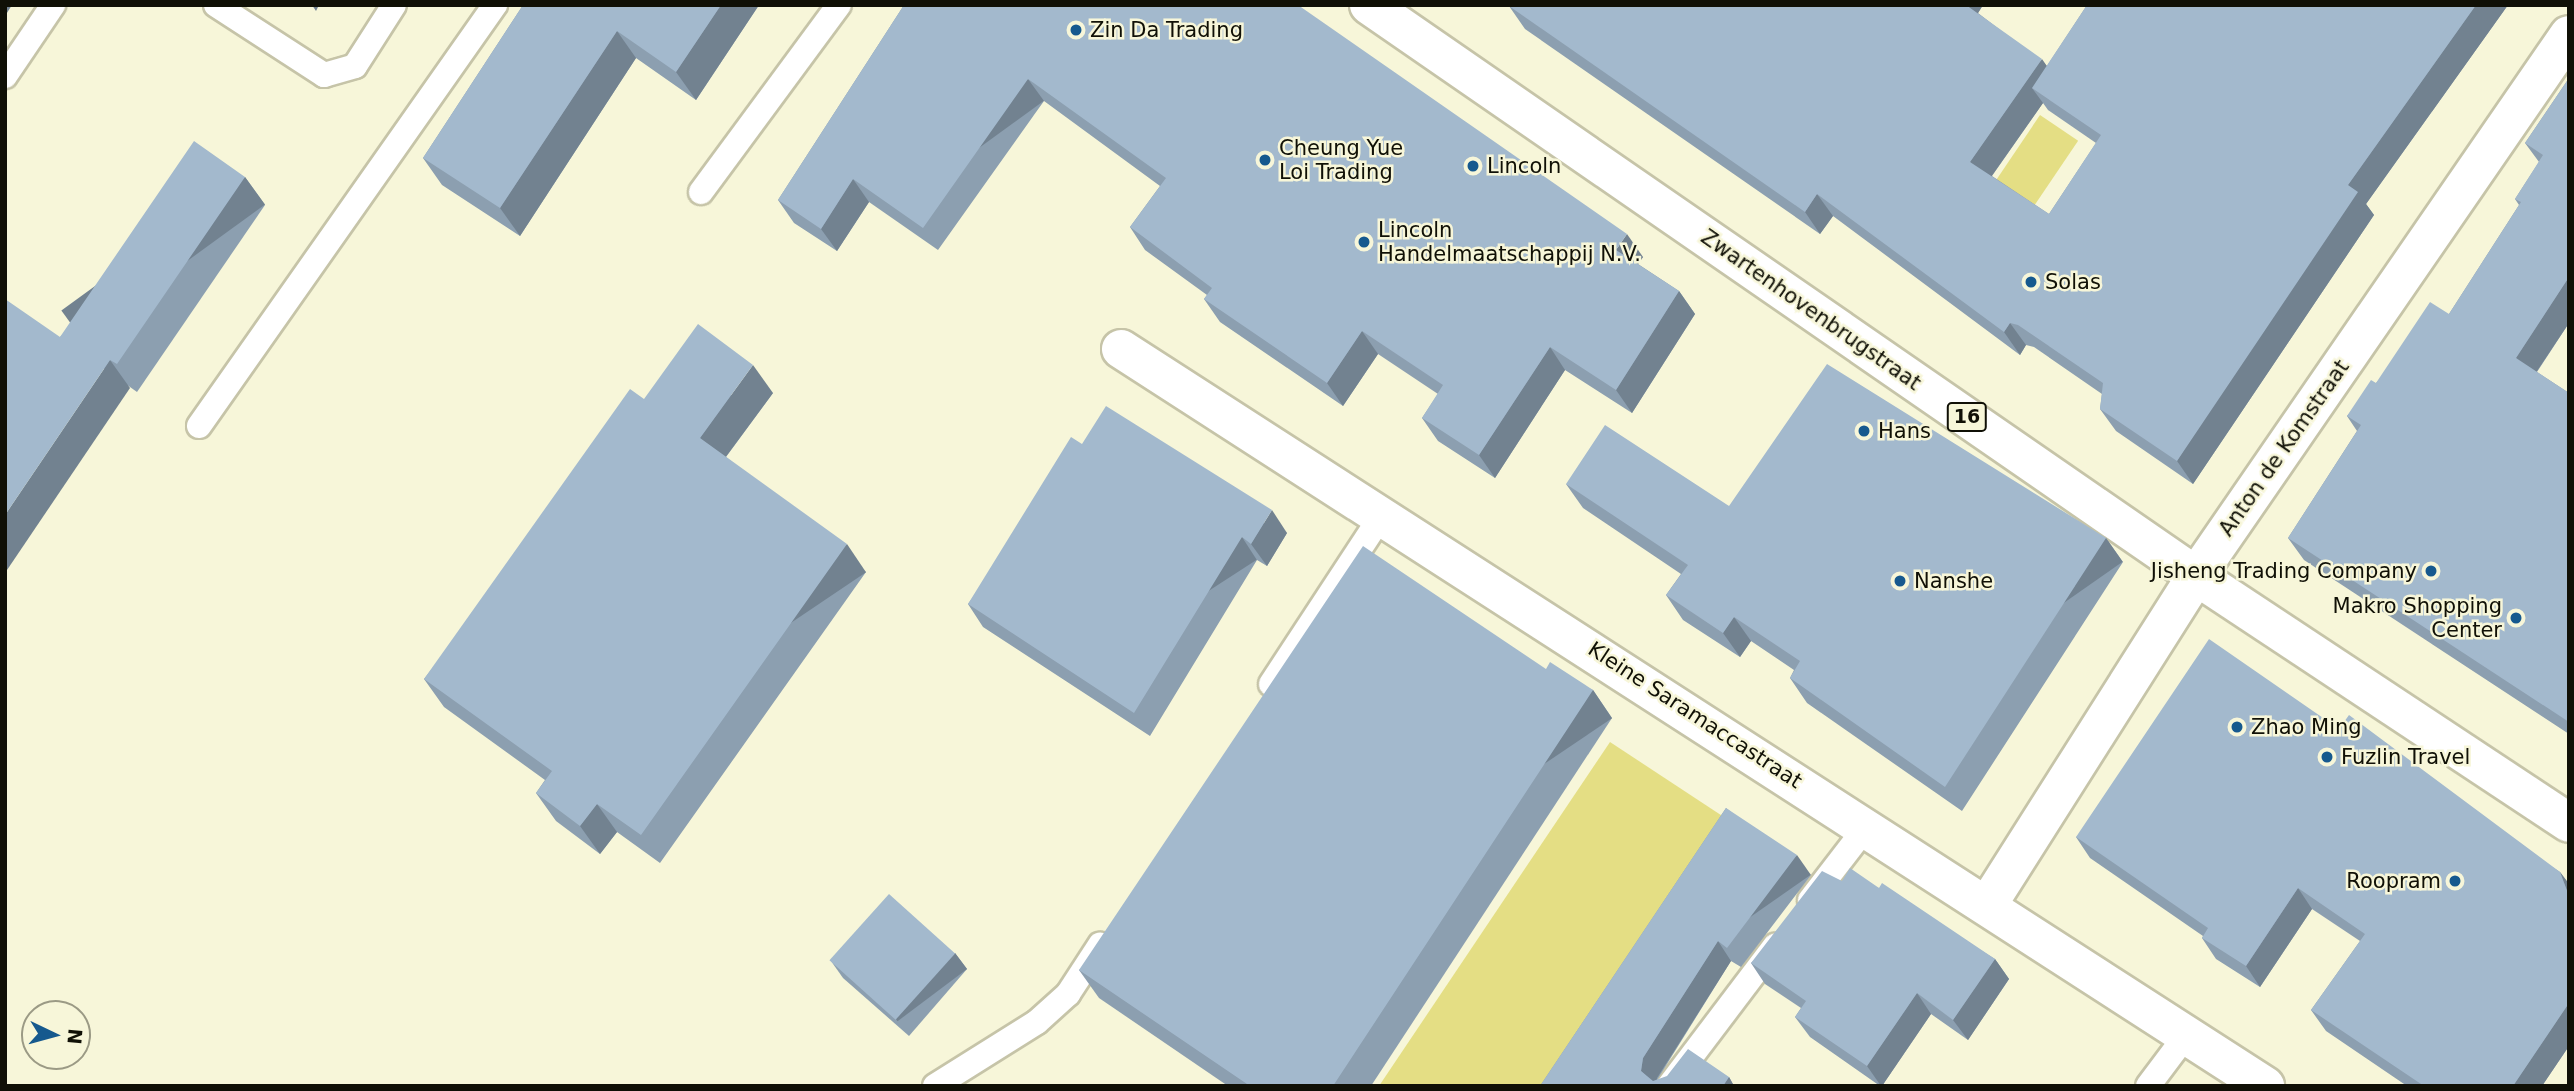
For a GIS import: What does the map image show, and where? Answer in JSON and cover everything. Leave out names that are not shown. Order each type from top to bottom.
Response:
[{"type":"street","name":"Zwartenhovenbrugstraat","points":[[1369,5],[2196,576],[2569,823]]},
{"type":"street","name":"Anton de Komstraat","points":[[1988,904],[2196,576],[2569,34]]},
{"type":"street","name":"Kleine Saramaccastraat","points":[[1121,349],[1867,826],[2265,1086]]},
{"type":"lane","points":[[5,76],[53,5]]},
{"type":"lane","points":[[216,5],[324,75],[355,66],[394,5]]},
{"type":"lane","points":[[199,426],[495,5]]},
{"type":"lane","points":[[701,192],[839,5]]},
{"type":"lane","points":[[1260,702],[1382,515]]},
{"type":"lane","points":[[1669,1086],[1867,826]]},
{"type":"lane","points":[[935,1086],[995,1052],[1068,994],[1114,924]]},
{"type":"lane","points":[[2148,1086],[2187,1034]]},
{"type":"shaded area","points":[[2040,115],[2078,141],[1967,306],[1929,280]]},
{"type":"shaded area","points":[[1610,742],[1733,823],[1561,1086],[1379,1086]]},
{"type":"building","points":[[523,5],[721,5],[676,72],[617,31],[500,208],[423,158]]},
{"type":"building","points":[[904,5],[1298,5],[1627,234],[1616,250],[1679,291],[1616,390],[1550,347],[1479,455],[1422,418],[1443,385],[1362,331],[1327,383],[1204,299],[1212,288],[1130,227],[1166,178],[1028,79],[923,228],[853,179],[821,229],[778,200]]},
{"type":"building","points":[[1510,5],[1966,5],[2042,59],[1970,162],[2049,214],[2101,135],[2032,88],[2087,5],[2476,5],[2348,185],[2358,192],[2177,461],[2100,409],[2103,383],[2018,325],[2010,323],[2004,332],[1817,194],[1805,212]]},
{"type":"building","points":[[2569,78],[2569,277],[2516,358],[2569,393],[2569,722],[2288,538],[2361,425],[2347,416],[2371,380],[2376,383],[2430,302],[2449,314],[2521,202],[2515,199],[2543,155],[2525,143]]},
{"type":"building","points":[[194,141],[245,177],[117,364],[110,360],[5,515],[5,299],[60,337]]},
{"type":"building","points":[[698,324],[753,365],[700,438],[847,544],[641,835],[597,804],[580,826],[536,793],[552,771],[424,679],[630,389],[644,399]]},
{"type":"building","points":[[1827,364],[2106,538],[1945,787],[1790,678],[1800,661],[1734,617],[1723,633],[1666,595],[1688,565],[1566,484],[1605,425],[1729,506]]},
{"type":"building","points":[[1106,406],[1272,510],[1251,544],[1242,537],[1134,713],[968,604],[1071,437],[1082,444]]},
{"type":"building","points":[[1363,546],[1546,669],[1550,662],[1593,690],[1333,1086],[1250,1086],[1079,970]]},
{"type":"building","points":[[2209,639],[2339,729],[2349,715],[2560,872],[2569,896],[2569,1003],[2513,1086],[2424,1086],[2311,1010],[2365,934],[2298,888],[2246,966],[2202,938],[2208,928],[2076,837]]},
{"type":"building","points":[[1726,808],[1797,855],[1727,948],[1718,941],[1643,1058],[1641,1071],[1653,1081],[1667,1076],[1688,1049],[1729,1077],[1723,1086],[1540,1086]]},
{"type":"building","points":[[1850,868],[1879,888],[1882,883],[1995,959],[1953,1020],[1917,993],[1867,1066],[1795,1017],[1806,1001],[1751,963],[1822,871],[1842,881]]},
{"type":"building","points":[[889,894],[955,954],[896,1020],[829,960]]},
{"type":"place","name":"Zin Da Trading","points":[[1076,30]]},
{"type":"place","name":"Cheung Yue Loi Trading","points":[[1265,160]]},
{"type":"place","name":"Lincoln","points":[[1473,166]]},
{"type":"place","name":"Lincoln Handelmaatschappij N.V.","points":[[1364,242]]},
{"type":"place","name":"Solas","points":[[2031,282]]},
{"type":"place","name":"Hans","points":[[1864,431]]},
{"type":"place","name":"Jisheng Trading Company","points":[[2431,571]]},
{"type":"place","name":"Nanshe","points":[[1900,581]]},
{"type":"place","name":"Makro Shopping Center","points":[[2516,618]]},
{"type":"place","name":"Zhao Ming","points":[[2237,727]]},
{"type":"place","name":"Fuzlin Travel","points":[[2327,757]]},
{"type":"place","name":"Roopram","points":[[2455,881]]}]
